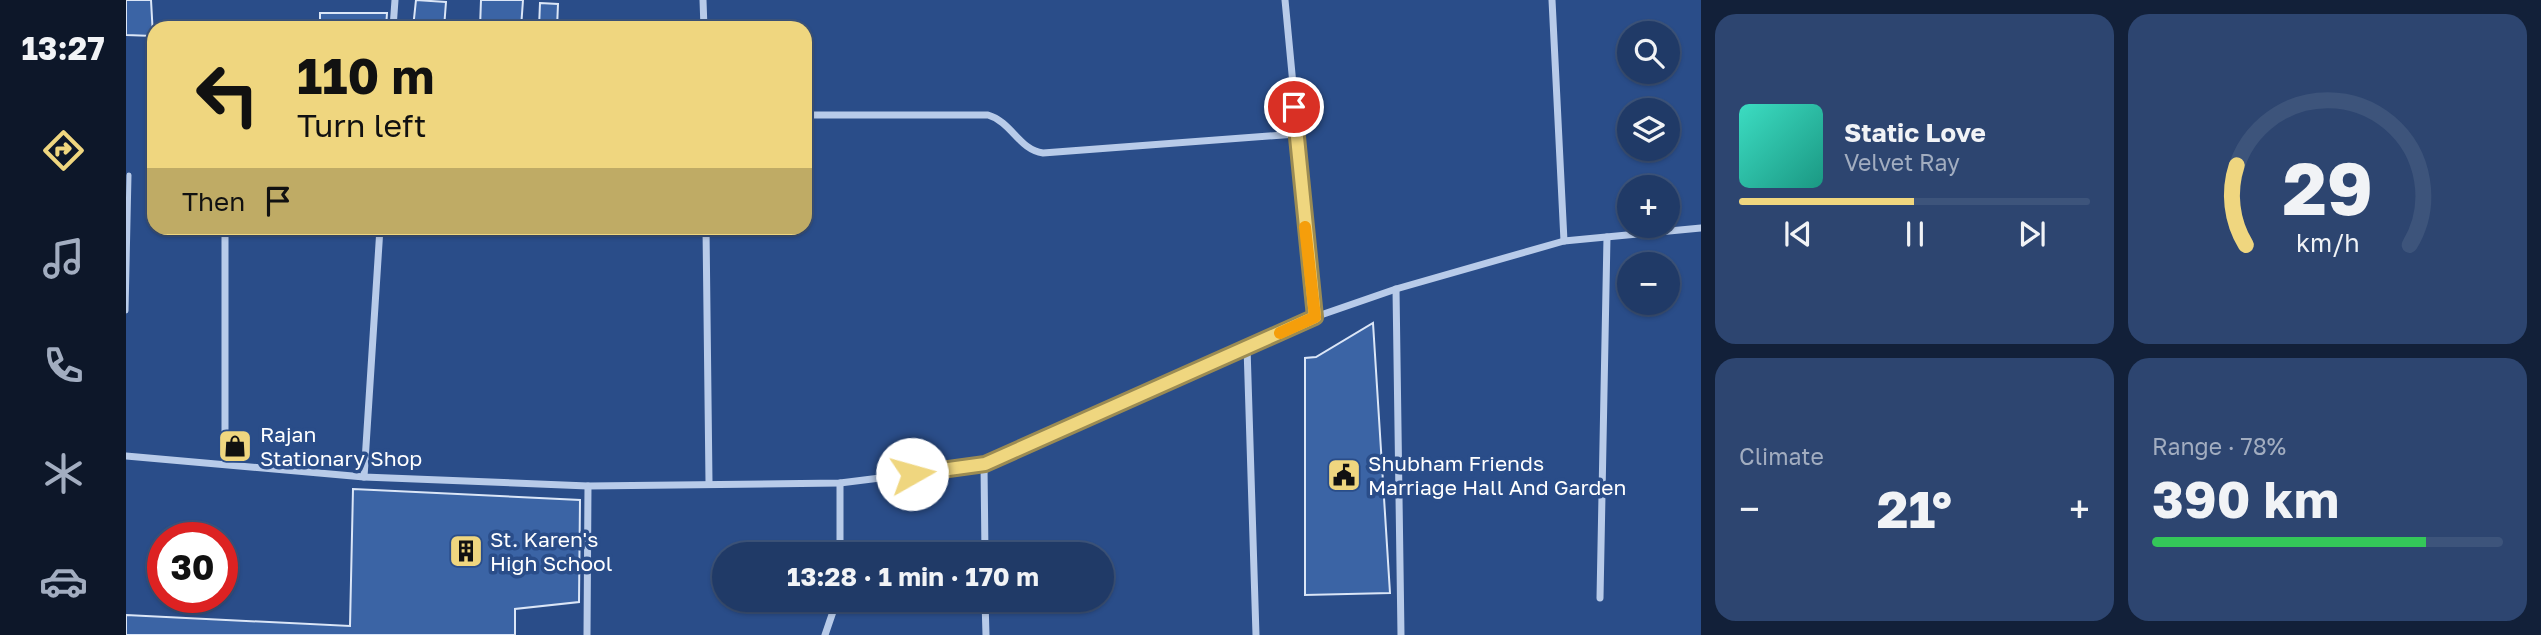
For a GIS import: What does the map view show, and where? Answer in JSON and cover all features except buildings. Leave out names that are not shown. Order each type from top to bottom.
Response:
[{"type":"street","points":[[394,21],[395,0]]},
{"type":"street","points":[[703,0],[704,21]]},
{"type":"street","points":[[1285,0],[1315,317]]},
{"type":"street","points":[[1552,0],[1564,241]]},
{"type":"street","points":[[812,115],[988,115],[1007,124],[1027,147],[1043,153],[1296,134]]},
{"type":"street","points":[[126,456],[364,477],[588,486],[709,482],[840,483],[985,464],[1315,317],[1396,289],[1564,241],[1701,228]]},
{"type":"street","points":[[225,235],[225,464]]},
{"type":"street","points":[[364,477],[380,235]]},
{"type":"street","points":[[706,235],[709,482]]},
{"type":"street","points":[[1600,598],[1607,237]]},
{"type":"street","points":[[1396,289],[1401,635]]},
{"type":"street","points":[[1247,347],[1256,635]]},
{"type":"street","points":[[985,464],[985,542]]},
{"type":"street","points":[[840,483],[840,542]]},
{"type":"street","points":[[587,635],[588,486]]},
{"type":"street","points":[[825,635],[833,612]]},
{"type":"street","points":[[985,612],[986,635]]},
{"type":"lane","points":[[126,311],[129,175]]},
{"type":"slow traffic","points":[[1280,333],[1315,317],[1305,227]]},
{"type":"place","name":"Rajan Stationary Shop","points":[[235,446]]},
{"type":"place","name":"Shubham Friends Marriage Hall And Garden","points":[[1344,475]]},
{"type":"place","name":"St. Karen's High School","points":[[466,551]]},
{"type":"route","points":[[912,474],[985,464],[1315,317],[1294,107]]}]
